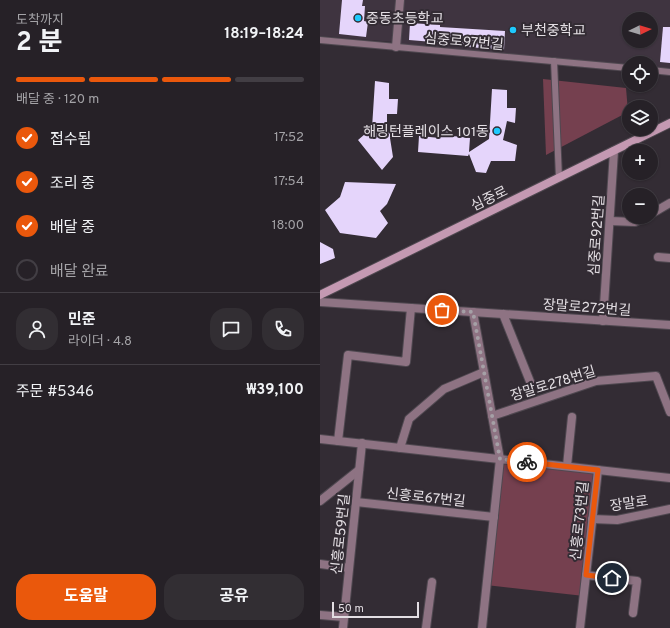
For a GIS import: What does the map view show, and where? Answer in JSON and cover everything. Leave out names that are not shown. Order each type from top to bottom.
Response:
[{"type":"street","points":[[396,47],[400,0]]},
{"type":"street","name":"심중로","points":[[320,295],[670,123]]},
{"type":"street","name":"심중로92번길","points":[[603,321],[614,151]]},
{"type":"street","points":[[658,210],[670,203]]},
{"type":"street","points":[[610,221],[622,221]]},
{"type":"street","points":[[658,257],[670,258]]},
{"type":"street","name":"장말로272번길","points":[[320,302],[670,325]]},
{"type":"street","points":[[338,441],[348,355],[406,362],[411,308]]},
{"type":"street","points":[[473,312],[500,459],[482,628]]},
{"type":"street","points":[[503,314],[531,384]]},
{"type":"street","points":[[400,448],[409,419],[444,390],[484,372]]},
{"type":"street","name":"장말로278번길","points":[[492,416],[596,381],[656,376],[670,412]]},
{"type":"street","points":[[567,466],[572,418]]},
{"type":"street","points":[[320,438],[670,478]]},
{"type":"street","name":"신흥로59번길","points":[[343,628],[362,443]]},
{"type":"street","points":[[320,501],[359,470]]},
{"type":"street","name":"신흥로73번길","points":[[580,628],[598,470]]},
{"type":"street","name":"신흥로67번길","points":[[356,502],[494,516]]},
{"type":"street","name":"장말로","points":[[592,519],[617,520],[670,510]]},
{"type":"street","points":[[320,564],[349,568]]},
{"type":"street","name":"신흥로73번길","points":[[586,575],[637,581],[633,613]]},
{"type":"street","points":[[426,628],[432,582]]},
{"type":"street","points":[[320,615],[344,618]]},
{"type":"lane","name":"심중로97번길","points":[[320,40],[622,67]]},
{"type":"lane","points":[[554,61],[559,178]]},
{"type":"lane","points":[[658,71],[670,72]]},
{"type":"shaded area","name":"중동초등학교","points":[[320,0],[398,0],[394,42],[320,36]]},
{"type":"shaded area","name":"부천중학교","points":[[401,0],[670,0],[670,72],[658,71],[658,56],[622,56],[622,67],[396,47]]},
{"type":"shaded area","points":[[543,79],[622,88],[622,92],[626,92],[627,100],[622,100],[622,115],[546,155]]},
{"type":"shaded area","points":[[500,459],[598,470],[584,596],[486,585]]},
{"type":"building","points":[[342,0],[363,0],[362,6],[365,6],[364,21],[368,22],[366,37],[339,34]]},
{"type":"building","points":[[410,23],[440,25],[440,27],[505,31],[504,50],[445,45],[445,43],[409,40]]},
{"type":"building","points":[[663,27],[670,27],[670,63],[660,62]]},
{"type":"building","points":[[375,81],[389,83],[389,99],[398,99],[397,114],[387,114],[387,129],[394,135],[390,138],[393,157],[382,170],[358,140],[372,128]]},
{"type":"building","name":"해링턴플레이스 101동","points":[[492,89],[507,90],[507,108],[516,108],[515,123],[507,121],[503,140],[517,145],[515,161],[491,161],[486,173],[476,172],[469,154],[468,156],[418,152],[419,136],[440,138],[441,131],[453,132],[453,136],[470,138],[469,152],[489,139]]},
{"type":"building","points":[[345,182],[396,184],[387,204],[380,211],[388,223],[376,238],[340,233],[325,210],[340,197]]},
{"type":"building","points":[[320,242],[333,249],[335,258],[320,264]]},
{"type":"way so far","points":[[442,310],[473,312],[500,459],[527,462]]},
{"type":"place","name":"중동초등학교","points":[[358,18]]},
{"type":"place","name":"부천중학교","points":[[513,30]]},
{"type":"place","name":"해링턴플레이스 101동","points":[[497,131]]},
{"type":"route","points":[[527,462],[598,470],[586,575],[612,578]]}]
